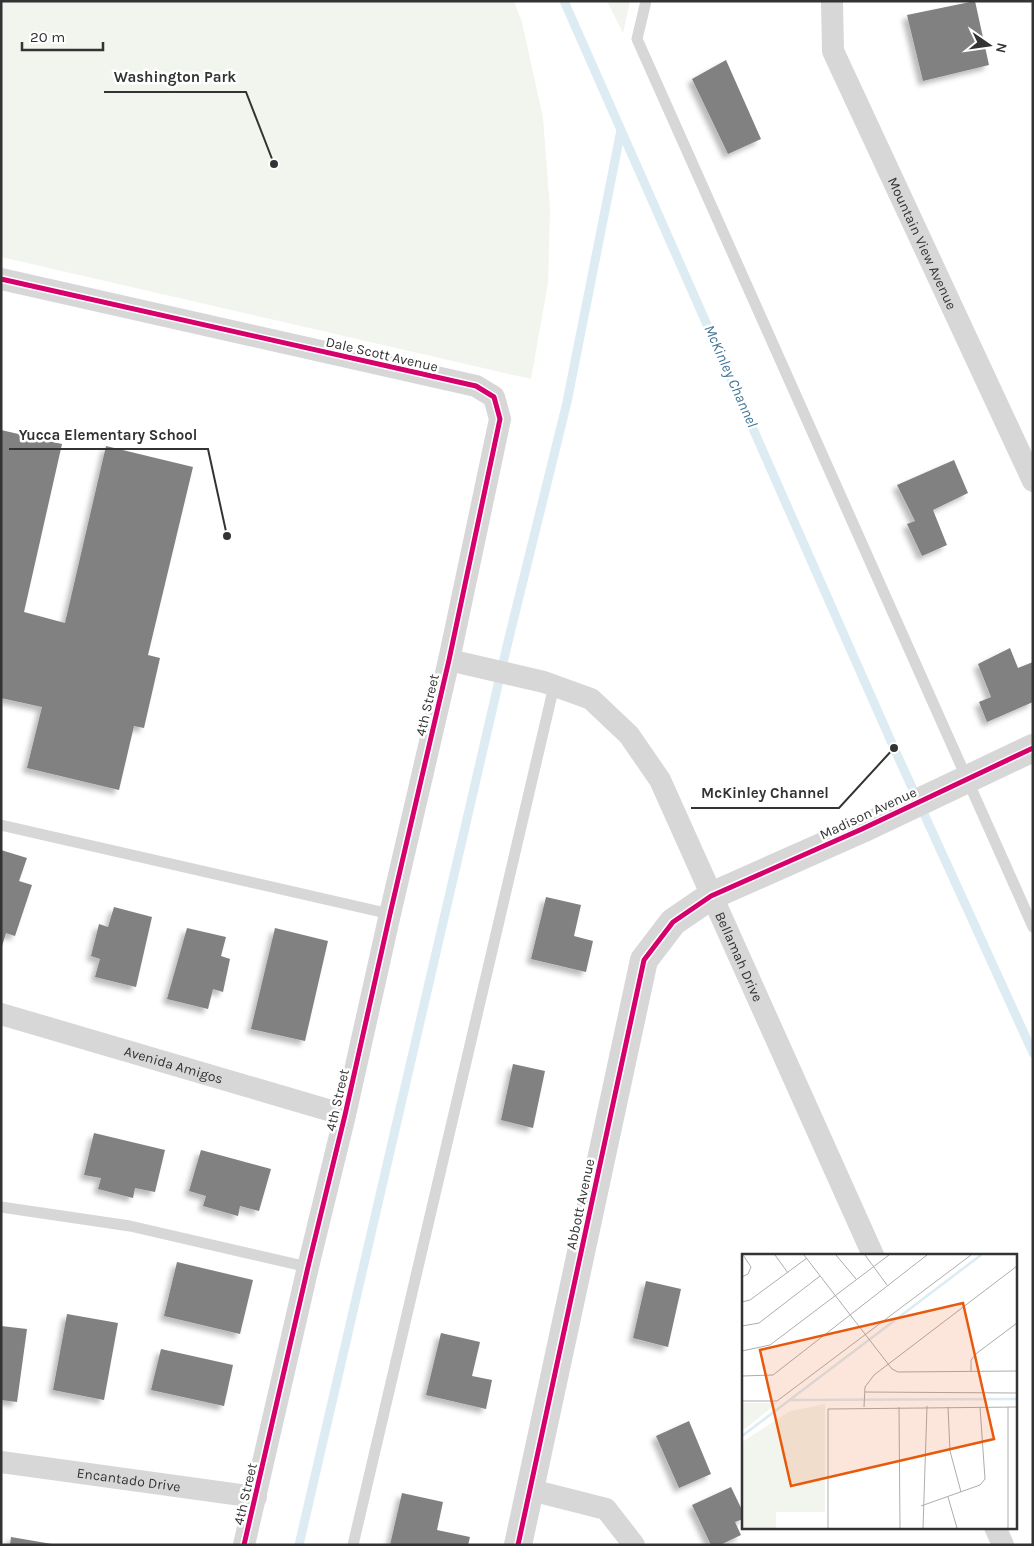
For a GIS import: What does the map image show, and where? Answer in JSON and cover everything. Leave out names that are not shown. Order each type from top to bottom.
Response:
[{"type":"street","name":"Mountain View Avenue","points":[[832,1],[833,51],[1033,481]]},
{"type":"street","name":"Dale Scott Avenue","points":[[1,279],[476,386],[494,397],[500,419],[449,660]]},
{"type":"street","name":"Bellamah Drive","points":[[449,660],[549,684],[591,699],[629,735],[660,780],[873,1254]]},
{"type":"street","name":"4th Street","points":[[244,1545],[449,660]]},
{"type":"street","name":"Madison Avenue","points":[[711,896],[862,829],[1033,748]]},
{"type":"street","name":"Abbott Avenue","points":[[518,1545],[644,960],[673,922],[711,896]]},
{"type":"street","name":"Avenida Amigos","points":[[1,1014],[345,1115]]},
{"type":"street","name":"Encantado Drive","points":[[1,1462],[256,1497]]},
{"type":"street","points":[[531,1490],[606,1509],[634,1545]]},
{"type":"street","points":[[996,1528],[1003,1545]]},
{"type":"lane","points":[[646,1],[637,39],[1033,927]]},
{"type":"lane","points":[[352,1545],[549,684]]},
{"type":"lane","points":[[1,825],[390,914]]},
{"type":"lane","points":[[1,1207],[130,1226],[308,1267]]},
{"type":"shaded area","points":[[1,1],[514,1],[522,22],[543,118],[550,209],[548,283],[531,379],[1,257]]},
{"type":"shaded area","points":[[607,1],[630,1],[623,33]]},
{"type":"building","points":[[975,1],[989,65],[923,81],[907,15]]},
{"type":"building","points":[[726,60],[761,139],[728,154],[692,79]]},
{"type":"building","points":[[1,430],[62,444],[24,612],[65,623],[106,446],[193,467],[148,655],[160,658],[144,728],[134,726],[119,790],[27,768],[42,707],[1,698]]},
{"type":"building","points":[[954,460],[968,493],[933,510],[947,545],[922,556],[907,524],[915,521],[897,485]]},
{"type":"building","points":[[1010,648],[1018,668],[1033,662],[1033,702],[987,722],[979,702],[991,697],[978,664]]},
{"type":"building","points":[[1,850],[27,858],[19,881],[32,885],[15,936],[6,933],[2,946]]},
{"type":"building","points":[[546,897],[581,905],[574,936],[593,941],[586,972],[531,959]]},
{"type":"building","points":[[114,907],[152,917],[136,987],[95,977],[100,959],[91,956],[99,924],[108,927]]},
{"type":"building","points":[[187,928],[226,937],[221,956],[230,959],[223,992],[213,989],[208,1009],[167,999]]},
{"type":"building","points":[[275,928],[328,941],[305,1041],[251,1029]]},
{"type":"building","points":[[513,1064],[545,1071],[533,1128],[501,1120]]},
{"type":"building","points":[[94,1133],[165,1150],[155,1192],[135,1188],[133,1198],[98,1189],[101,1178],[84,1175]]},
{"type":"building","points":[[201,1150],[271,1169],[259,1211],[240,1206],[238,1216],[203,1206],[206,1196],[189,1191]]},
{"type":"building","points":[[177,1262],[253,1280],[240,1334],[164,1316]]},
{"type":"building","points":[[646,1281],[681,1289],[668,1347],[633,1338]]},
{"type":"building","points":[[67,1314],[118,1323],[104,1400],[53,1390]]},
{"type":"building","points":[[1,1326],[27,1329],[17,1402],[1,1400]]},
{"type":"building","points":[[441,1333],[480,1342],[472,1376],[492,1380],[486,1409],[426,1395]]},
{"type":"building","points":[[161,1349],[233,1365],[224,1406],[151,1390]]},
{"type":"building","points":[[689,1421],[711,1474],[679,1488],[656,1436]]},
{"type":"building","points":[[731,1487],[742,1510],[742,1519],[735,1522],[741,1535],[720,1545],[711,1545],[692,1505]]},
{"type":"building","points":[[402,1493],[443,1502],[437,1530],[470,1537],[468,1545],[390,1545]]},
{"type":"building","points":[[11,1537],[52,1544],[52,1545],[10,1545]]},
{"type":"waterway","name":"McKinley Channel","points":[[564,1],[894,748],[1033,1053]]},
{"type":"waterway","points":[[299,1545],[507,646],[567,402],[621,130]]},
{"type":"cycle path","points":[[1,279],[476,386],[494,397],[500,419],[449,660],[244,1545]]},
{"type":"cycle path","points":[[518,1545],[644,960],[673,922],[711,896],[862,829],[1033,748]]},
{"type":"place","name":"Washington Park","points":[[274,164]]},
{"type":"place","name":"Yucca Elementary School","points":[[227,536]]},
{"type":"place","name":"McKinley Channel","points":[[894,748]]}]
